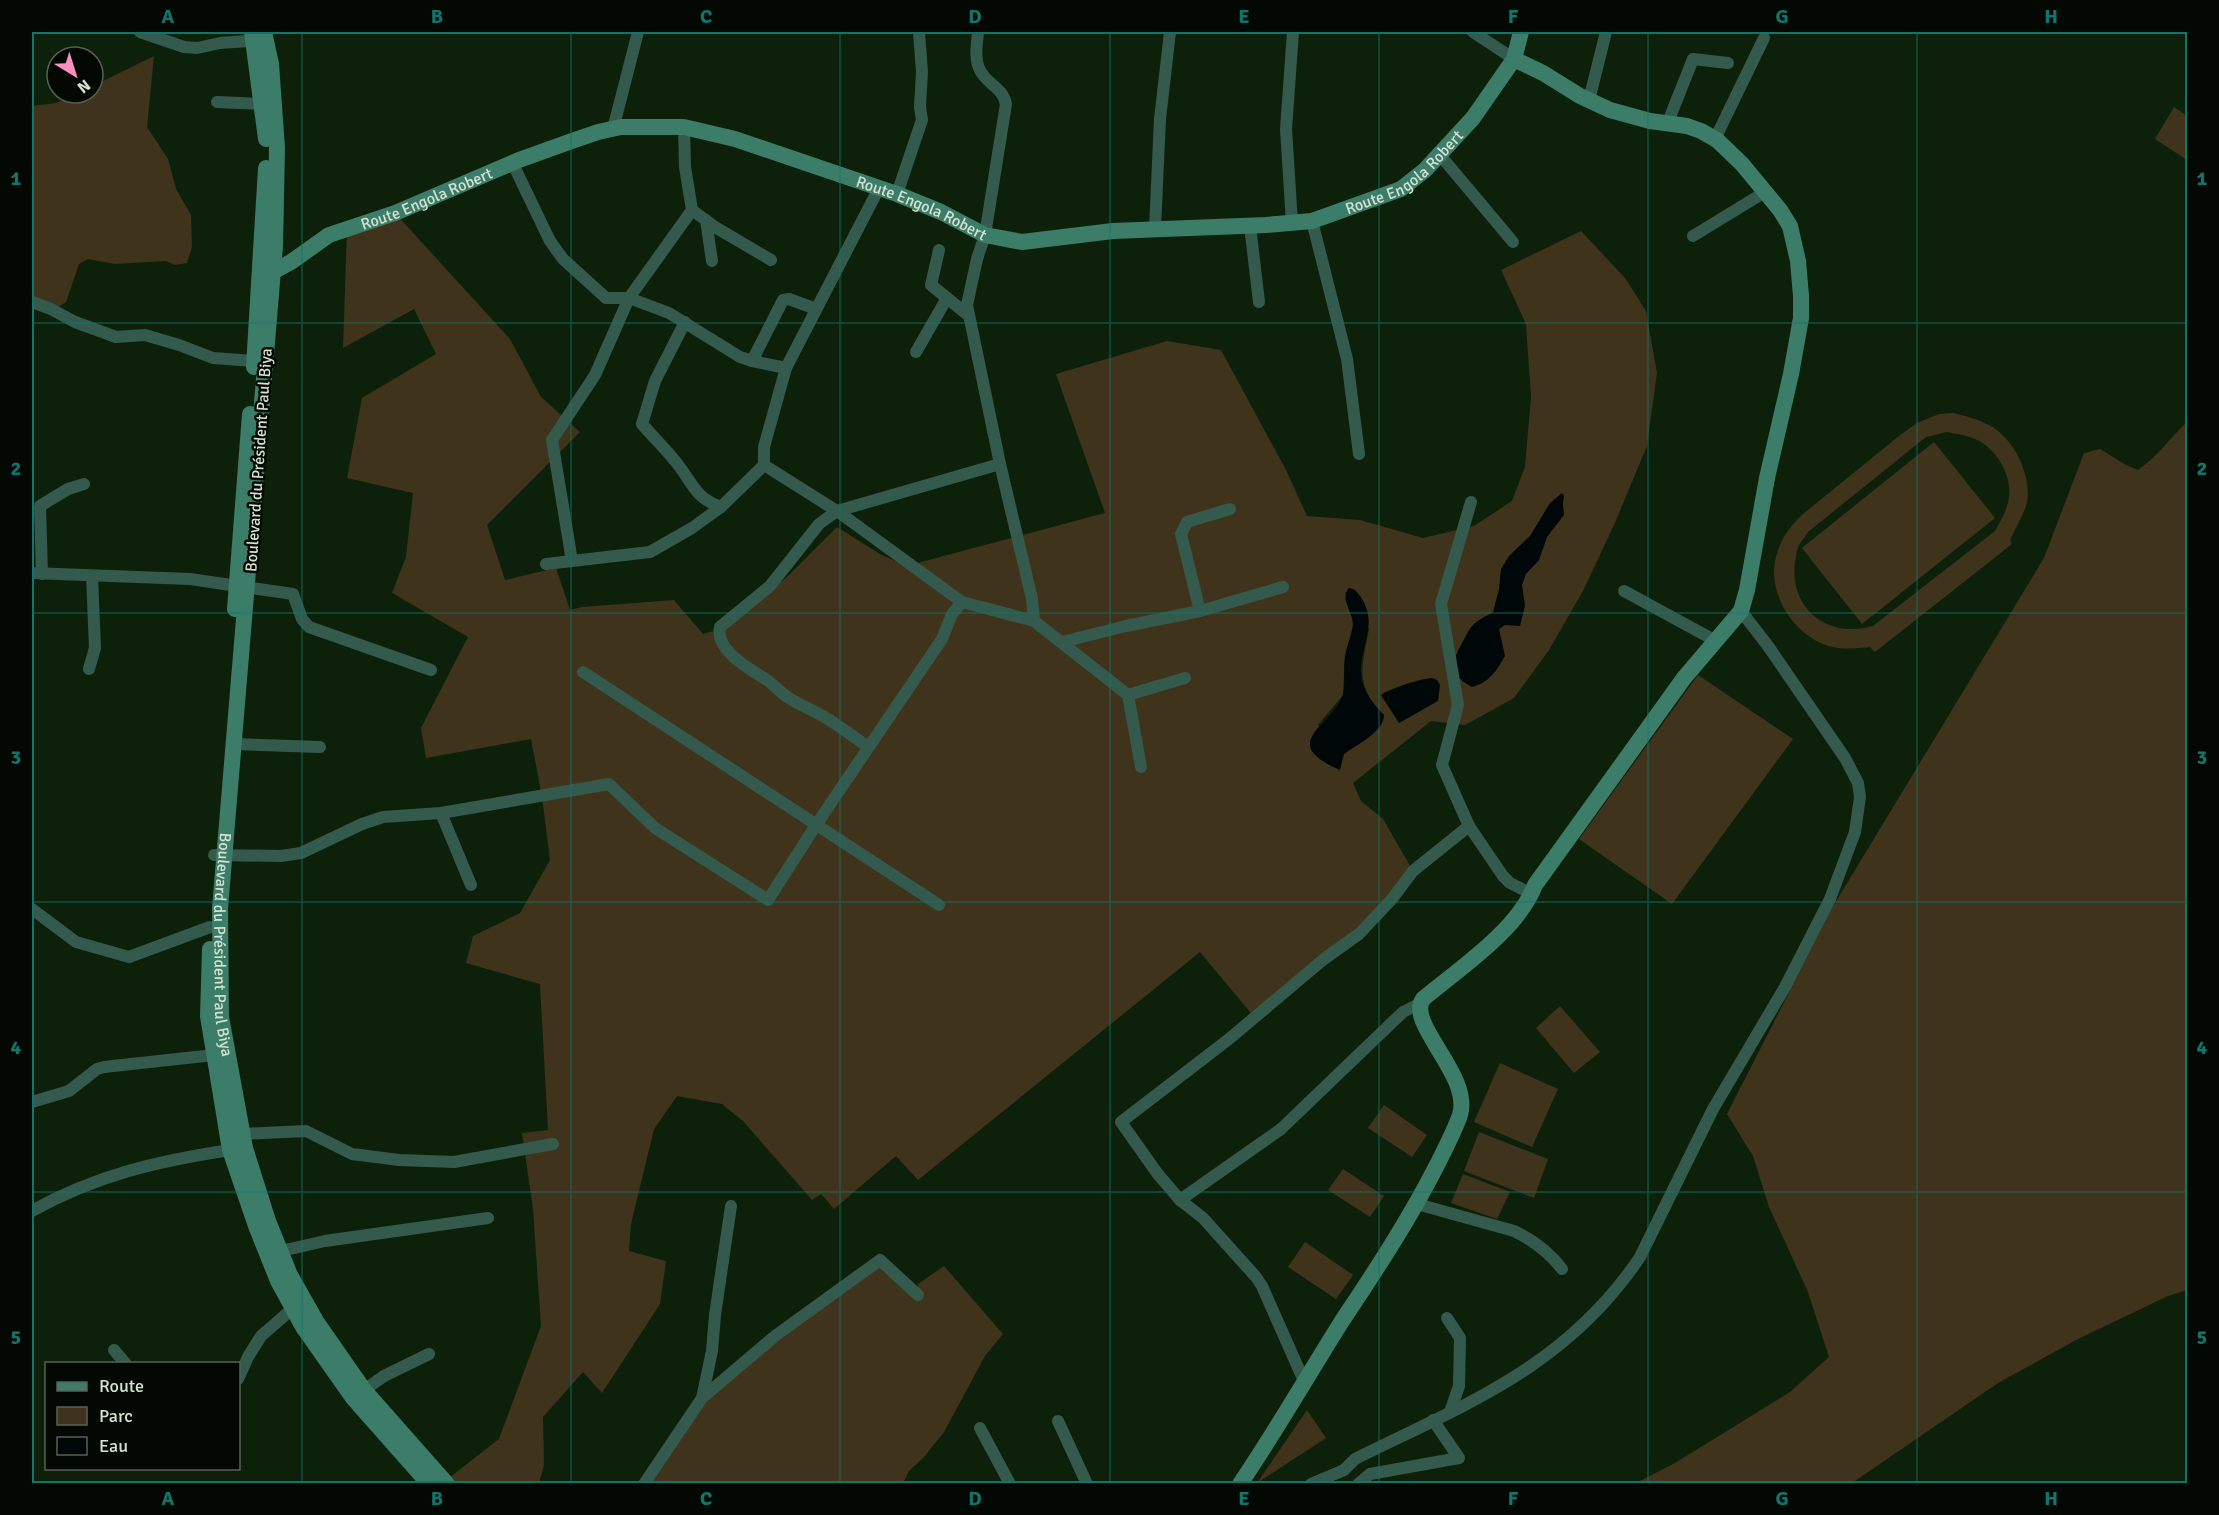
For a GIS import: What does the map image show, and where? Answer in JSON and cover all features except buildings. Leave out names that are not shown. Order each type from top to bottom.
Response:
[{"type":"street","points":[[140,32],[184,47],[197,48],[258,36]]},
{"type":"street","points":[[613,129],[638,32]]},
{"type":"street","points":[[897,194],[922,120],[919,32]]},
{"type":"street","points":[[978,32],[978,68],[1002,92],[1006,104],[985,235],[967,305],[1000,464],[1032,599],[1034,621]]},
{"type":"street","points":[[1155,228],[1160,119],[1170,32]]},
{"type":"street","points":[[1292,223],[1286,129],[1293,32]]},
{"type":"street","points":[[1180,1200],[1281,1129],[1403,1012],[1419,1004],[1519,913],[1532,894],[1535,885],[1657,714],[1741,611],[1747,590],[1767,478],[1791,374],[1802,308],[1795,242],[1785,218],[1730,152],[1715,139],[1701,131],[1668,122],[1650,121],[1610,111],[1514,59],[1473,32]]},
{"type":"street","name":"Route Engola Robert","points":[[267,275],[329,235],[395,213],[579,139],[613,129],[684,127],[767,149],[897,194],[941,212],[985,235],[1029,242],[1113,231],[1250,226],[1312,221],[1401,189],[1440,156],[1473,118],[1514,59],[1521,32]]},
{"type":"street","points":[[1589,100],[1606,32]]},
{"type":"street","points":[[258,36],[267,150],[267,275]]},
{"type":"street","points":[[258,36],[271,64],[277,148],[267,275]]},
{"type":"street","points":[[1715,139],[1764,38]]},
{"type":"street","points":[[1668,122],[1692,59],[1728,63]]},
{"type":"street","points":[[217,102],[262,104]]},
{"type":"street","points":[[572,561],[552,440],[595,375],[629,298],[692,210],[685,167],[684,127]]},
{"type":"street","points":[[1440,156],[1513,242]]},
{"type":"street","points":[[513,164],[550,242],[563,259],[606,298],[629,298],[685,322],[740,357],[786,368]]},
{"type":"street","points":[[546,564],[650,552],[692,528],[721,507],[764,465],[764,447],[786,368],[879,188]]},
{"type":"street","points":[[1693,236],[1765,192]]},
{"type":"street","points":[[692,210],[771,260]]},
{"type":"street","points":[[706,220],[712,261]]},
{"type":"street","points":[[1312,221],[1347,359],[1359,454]]},
{"type":"street","points":[[1250,226],[1258,302]]},
{"type":"street","points":[[939,250],[931,285],[968,315]]},
{"type":"street","name":"Boulevard du Président Paul Biya","points":[[267,275],[254,361],[234,744],[210,927],[208,1016],[230,1150],[278,1281],[316,1321],[364,1390],[447,1484]]},
{"type":"street","name":"Boulevard du Président Paul Biya","points":[[267,275],[220,855],[221,1017],[245,1148],[298,1304],[303,1327],[352,1398],[429,1484]]},
{"type":"street","points":[[916,352],[947,298]]},
{"type":"street","points":[[752,361],[783,300],[789,299],[816,309]]},
{"type":"street","points":[[32,302],[75,322],[116,337],[145,335],[213,358],[254,361]]},
{"type":"street","points":[[685,322],[655,381],[642,424],[678,466],[695,491],[706,501],[721,507]]},
{"type":"street","points":[[868,747],[833,722],[780,692],[754,673],[724,645],[719,632],[720,627],[770,586],[819,524],[837,511],[1000,464]]},
{"type":"street","points":[[764,465],[837,511],[962,602],[1034,621],[1062,642],[1128,696],[1141,767]]},
{"type":"street","points":[[84,484],[68,489],[40,506],[37,573],[190,579],[293,594],[302,620],[309,627],[431,670]]},
{"type":"street","points":[[1471,502],[1441,604],[1458,705],[1442,765],[1469,826],[1503,876],[1510,883],[1532,894]]},
{"type":"street","points":[[1200,611],[1181,534],[1187,522],[1230,509]]},
{"type":"street","points":[[89,669],[95,648],[92,576]]},
{"type":"street","points":[[1062,642],[1200,611],[1283,587]]},
{"type":"street","points":[[1624,591],[1716,641]]},
{"type":"street","points":[[220,855],[281,856],[301,853],[373,819],[441,813],[609,784],[655,828],[768,900],[942,639],[952,614],[962,602]]},
{"type":"street","points":[[1311,1484],[1344,1470],[1355,1459],[1507,1382],[1558,1347],[1597,1313],[1625,1280],[1640,1257],[1713,1108],[1752,1044],[1813,933],[1842,869],[1855,831],[1860,796],[1858,783],[1845,758],[1768,646],[1741,611]]},
{"type":"street","points":[[583,672],[939,905]]},
{"type":"street","points":[[1128,696],[1185,678]]},
{"type":"street","points":[[234,744],[320,747]]},
{"type":"street","points":[[441,813],[471,885]]},
{"type":"street","points":[[1304,1381],[1256,1277],[1203,1218],[1180,1200],[1157,1173],[1121,1122],[1229,1040],[1324,959],[1359,934],[1392,899],[1413,871],[1469,826]]},
{"type":"street","points":[[32,909],[76,942],[129,957],[210,927]]},
{"type":"street","points":[[1240,1484],[1417,1204],[1453,1132],[1460,1113],[1461,1099],[1457,1080],[1428,1032],[1419,1004]]},
{"type":"street","points":[[32,1102],[69,1090],[97,1069],[104,1067],[214,1055]]},
{"type":"street","points":[[242,1134],[306,1131],[352,1154],[399,1160],[454,1162],[553,1144]]},
{"type":"street","points":[[32,1211],[75,1189],[144,1165],[230,1150]]},
{"type":"street","points":[[1417,1204],[1514,1231],[1527,1237],[1553,1257],[1562,1269]]},
{"type":"street","points":[[702,1398],[711,1351],[731,1206]]},
{"type":"street","points":[[280,1251],[325,1241],[488,1218]]},
{"type":"street","points":[[644,1484],[702,1398],[775,1336],[880,1260],[918,1295]]},
{"type":"street","points":[[240,1375],[261,1336],[298,1304]]},
{"type":"street","points":[[1447,1318],[1460,1338],[1459,1386],[1450,1412]]},
{"type":"street","points":[[114,1350],[124,1362]]},
{"type":"street","points":[[364,1390],[384,1376],[429,1354]]},
{"type":"street","points":[[1358,1484],[1370,1473],[1459,1458],[1433,1420]]},
{"type":"street","points":[[1058,1421],[1087,1484]]},
{"type":"street","points":[[980,1428],[1010,1484]]},
{"type":"green space","points":[[154,56],[147,127],[168,159],[176,189],[191,215],[192,247],[187,263],[175,265],[166,261],[115,264],[88,259],[79,264],[66,302],[58,307],[32,299],[32,106],[105,105],[105,80]]},
{"type":"green space","points":[[2174,107],[2187,116],[2187,160],[2155,139]]},
{"type":"green space","points":[[395,213],[510,339],[541,397],[580,432],[487,525],[505,580],[556,568],[570,610],[582,607],[674,600],[703,634],[728,627],[789,575],[837,527],[880,554],[906,566],[1105,513],[1056,374],[1167,341],[1221,350],[1286,470],[1307,516],[1360,520],[1423,538],[1474,526],[1512,501],[1525,467],[1531,397],[1526,324],[1501,270],[1581,231],[1625,278],[1646,311],[1657,373],[1647,446],[1584,589],[1549,650],[1514,698],[1465,725],[1431,721],[1353,783],[1361,801],[1383,819],[1413,871],[1392,899],[1255,1018],[1200,952],[918,1180],[896,1156],[834,1209],[821,1194],[812,1200],[743,1121],[722,1104],[677,1096],[654,1129],[631,1224],[629,1251],[666,1261],[660,1304],[602,1393],[583,1372],[543,1417],[544,1465],[539,1483],[441,1484],[499,1439],[541,1326],[533,1209],[522,1133],[548,1130],[540,984],[466,963],[473,936],[520,913],[550,860],[542,797],[531,739],[426,758],[421,728],[468,637],[392,593],[406,557],[413,493],[347,478],[362,398],[436,354],[414,309],[343,348],[347,229]],"holes":[[[1344,597],[1369,629],[1363,665],[1364,685],[1368,695],[1384,715],[1377,729],[1344,754],[1318,725],[1343,695],[1345,655],[1355,623]]]},
{"type":"green space","points":[[1953,413],[1985,423],[1998,431],[2014,449],[2024,471],[2028,495],[2026,506],[2010,540],[2012,544],[1875,652],[1870,647],[1833,647],[1807,635],[1787,613],[1775,586],[1776,557],[1783,539],[1803,514],[1899,436],[1917,423],[1939,414]],"holes":[[[1947,432],[1968,436],[1982,443],[2001,462],[2005,470],[2009,488],[2008,501],[1995,531],[1873,626],[1857,629],[1841,628],[1815,617],[1805,607],[1798,594],[1795,579],[1797,551],[1808,532],[1926,437]]]},
{"type":"green space","points":[[2187,422],[2187,1290],[2168,1296],[2078,1339],[1998,1383],[1852,1483],[1634,1484],[1675,1463],[1790,1392],[1829,1357],[1808,1292],[1769,1207],[1753,1156],[1727,1114],[1832,908],[2044,558],[2084,453],[2100,449],[2138,470],[2158,453]]},
{"type":"green space","points":[[1934,442],[1995,518],[1862,624],[1802,548]]},
{"type":"green space","points":[[1698,675],[1793,739],[1672,904],[1579,839]]},
{"type":"green space","points":[[1560,1006],[1600,1052],[1574,1073],[1536,1028]]},
{"type":"green space","points":[[1500,1063],[1558,1089],[1532,1147],[1474,1122]]},
{"type":"green space","points":[[1384,1105],[1427,1135],[1412,1157],[1368,1128]]},
{"type":"green space","points":[[1479,1132],[1548,1159],[1534,1198],[1464,1171]]},
{"type":"green space","points":[[1343,1169],[1384,1196],[1370,1217],[1328,1190]]},
{"type":"green space","points":[[1463,1174],[1510,1192],[1497,1219],[1451,1203]]},
{"type":"green space","points":[[1305,1242],[1353,1275],[1336,1299],[1288,1267]]},
{"type":"green space","points":[[880,1260],[918,1294],[918,1284],[944,1266],[1003,1334],[985,1356],[944,1432],[924,1457],[909,1471],[903,1483],[650,1484],[698,1403]]},
{"type":"green space","points":[[1307,1410],[1326,1438],[1257,1483]]},
{"type":"water","points":[[1562,493],[1564,515],[1547,537],[1539,560],[1526,574],[1522,585],[1525,606],[1520,626],[1505,625],[1499,629],[1505,656],[1488,679],[1472,687],[1456,674],[1454,664],[1457,652],[1471,627],[1493,612],[1501,569],[1509,556],[1530,536],[1550,503]]},
{"type":"water","points":[[1349,588],[1355,590],[1362,599],[1369,620],[1362,660],[1362,680],[1371,699],[1384,715],[1383,721],[1375,732],[1344,754],[1340,770],[1321,760],[1312,751],[1310,742],[1338,705],[1343,694],[1345,657],[1353,625],[1346,602],[1346,592]]},
{"type":"water","points":[[1432,678],[1440,685],[1438,701],[1399,723],[1381,695],[1406,684]]}]
